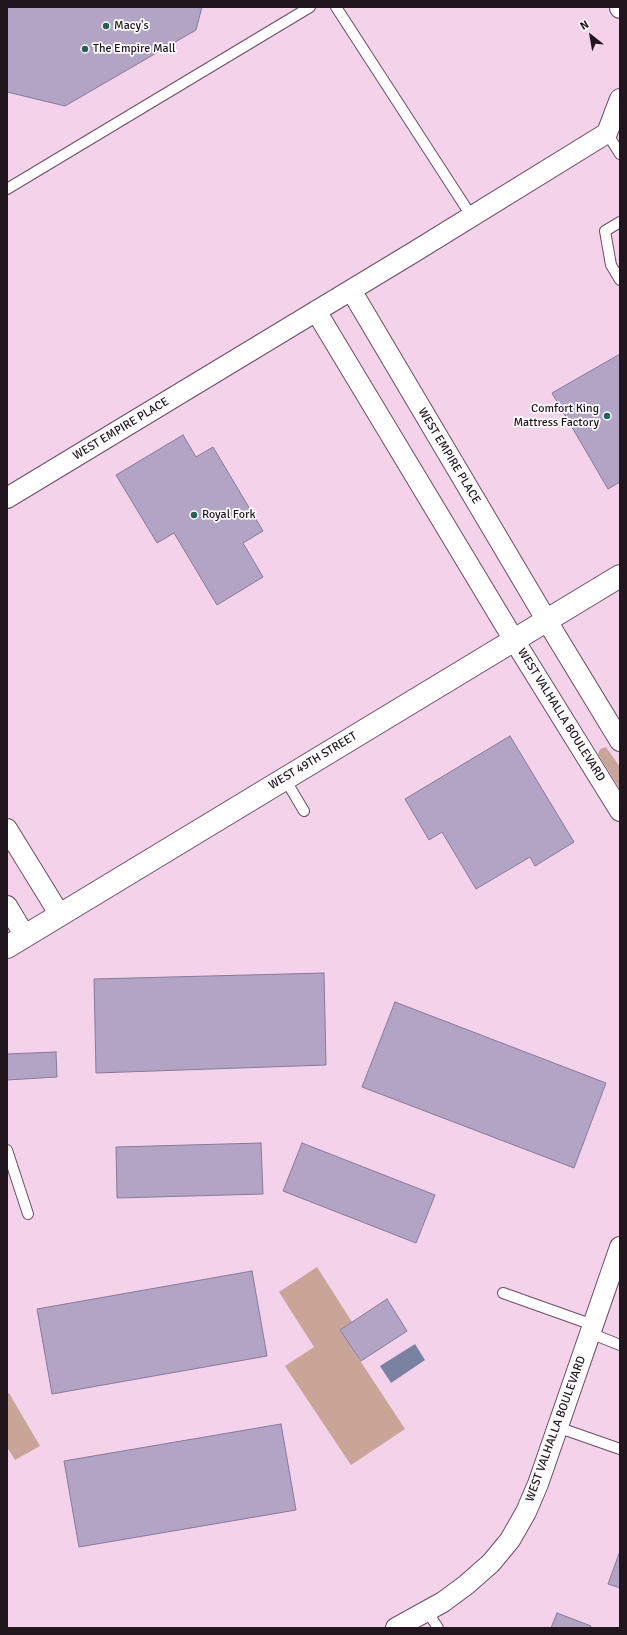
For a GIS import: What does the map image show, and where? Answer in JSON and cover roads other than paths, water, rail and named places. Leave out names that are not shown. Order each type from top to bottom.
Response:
[{"type":"main road","name":"WEST 49TH STREET","points":[[7,947],[620,576]]},
{"type":"street","points":[[607,133],[620,100]]},
{"type":"street","name":"WEST EMPIRE PLACE","points":[[7,498],[472,217],[607,133]]},
{"type":"street","name":"WEST EMPIRE PLACE","points":[[351,290],[547,621]]},
{"type":"street","points":[[316,311],[514,640]]},
{"type":"street","points":[[547,621],[620,741]]},
{"type":"street","name":"WEST VALHALLA BOULEVARD","points":[[514,640],[620,811]]},
{"type":"street","points":[[7,829],[60,915]]},
{"type":"street","points":[[7,906],[26,936]]},
{"type":"street","name":"WEST VALHALLA BOULEVARD","points":[[396,1628],[443,1602],[466,1585],[492,1563],[510,1540],[526,1512],[538,1484],[620,1247]]},
{"type":"lane","points":[[7,189],[310,7]]},
{"type":"lane","points":[[336,7],[472,217]]},
{"type":"lane","points":[[607,133],[620,154]]},
{"type":"lane","points":[[620,222],[605,231],[611,265],[620,280]]},
{"type":"lane","points":[[285,779],[304,811]]},
{"type":"lane","points":[[7,1150],[28,1214]]},
{"type":"lane","points":[[503,1293],[591,1329],[620,1345]]},
{"type":"lane","points":[[557,1427],[620,1449]]},
{"type":"lane","points":[[428,1611],[438,1628]]},
{"type":"water","points":[[415,1344],[425,1360],[391,1383],[380,1366]]},
{"type":"place","name":"Macy's","points":[[106,26]]},
{"type":"place","name":"The Empire Mall","points":[[85,49]]},
{"type":"place","name":"Comfort King Mattress Factory","points":[[607,416]]},
{"type":"place","name":"Royal Fork","points":[[194,515]]}]
